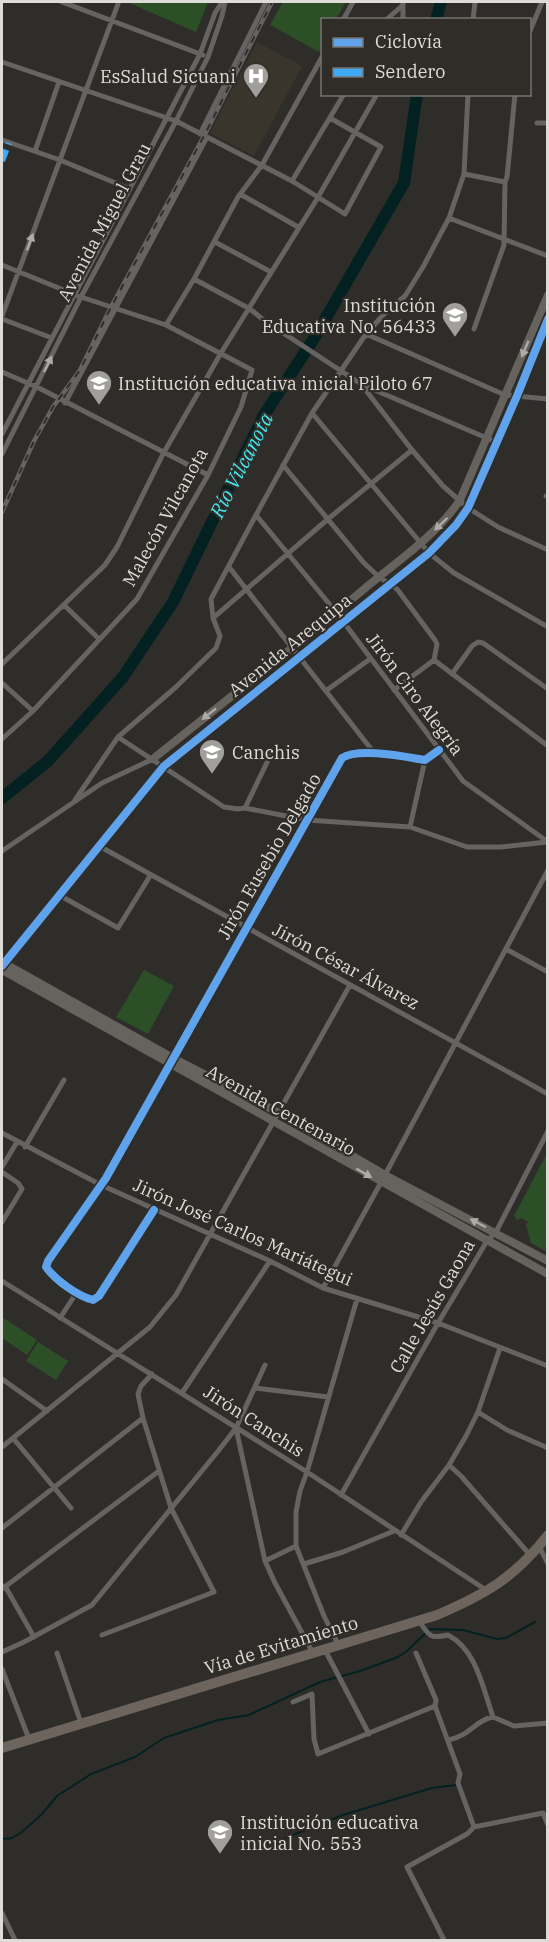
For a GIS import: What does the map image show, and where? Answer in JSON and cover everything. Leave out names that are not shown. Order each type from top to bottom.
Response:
[{"type":"highway","name":"Vía de Evitamiento","points":[[2,1748],[325,1650],[338,1644],[424,1628],[488,1591],[515,1572],[548,1535]]},
{"type":"street","points":[[62,2],[207,57]]},
{"type":"street","name":"Avenida Miguel Grau","points":[[3,430],[200,54],[215,13],[224,2]]},
{"type":"street","name":"Avenida Miguel Grau","points":[[2,454],[81,297],[176,121],[207,57],[222,16],[224,2]]},
{"type":"street","points":[[200,134],[267,2]]},
{"type":"street","points":[[344,18],[353,2]]},
{"type":"street","points":[[473,18],[475,2]]},
{"type":"street","points":[[531,29],[542,2]]},
{"type":"street","points":[[388,18],[403,3]]},
{"type":"street","points":[[52,338],[2,318],[117,4]]},
{"type":"street","points":[[166,325],[215,242],[240,194],[262,165],[321,59]]},
{"type":"street","points":[[2,62],[176,121],[292,181],[317,199],[345,214],[381,147],[330,118]]},
{"type":"street","points":[[35,151],[59,82]]},
{"type":"street","points":[[292,181],[343,96]]},
{"type":"street","points":[[2,664],[105,566],[117,547],[163,454],[317,199],[376,96]]},
{"type":"street","points":[[75,800],[118,737],[177,687],[216,648],[220,636],[213,618],[211,599],[283,465],[312,413],[366,334],[405,296],[449,218],[464,174],[468,96]]},
{"type":"street","points":[[474,329],[505,240],[505,182],[515,96]]},
{"type":"street","points":[[537,123],[548,123]]},
{"type":"street","points":[[65,403],[207,137]]},
{"type":"street","points":[[2,140],[60,160],[137,193]]},
{"type":"street","points":[[464,174],[505,182]]},
{"type":"street","points":[[240,194],[298,227]]},
{"type":"street","points":[[449,218],[548,256]]},
{"type":"street","points":[[215,242],[271,272]]},
{"type":"street","points":[[2,265],[81,297],[166,325],[222,353]]},
{"type":"street","points":[[194,279],[250,309],[361,384],[496,442]]},
{"type":"street","name":"Avenida Arequipa","points":[[153,759],[293,648],[446,519],[460,500],[548,295]]},
{"type":"street","name":"Avenida Arequipa","points":[[2,965],[164,766],[429,553],[456,525],[468,508],[548,319]]},
{"type":"street","points":[[366,334],[504,395],[548,399]]},
{"type":"street","name":"Malecón Vilcanota","points":[[2,739],[33,711],[137,598],[208,476],[241,407],[252,369],[222,353]]},
{"type":"street","points":[[2,372],[37,387],[208,476]]},
{"type":"street","points":[[361,384],[443,486],[468,508],[498,527],[548,550]]},
{"type":"street","points":[[312,413],[429,553],[454,573],[548,627]]},
{"type":"street","points":[[213,618],[412,450]]},
{"type":"street","points":[[283,465],[379,576],[397,589],[435,640],[434,660],[394,690]]},
{"type":"street","name":"Jirón Ciro Alegría","points":[[256,515],[336,612],[463,781],[547,842]]},
{"type":"street","points":[[229,567],[375,754]]},
{"type":"street","points":[[64,605],[99,639]]},
{"type":"street","points":[[452,674],[472,646],[478,642],[489,646],[548,689]]},
{"type":"street","points":[[327,690],[370,659]]},
{"type":"street","points":[[434,660],[548,746]]},
{"type":"street","points":[[2,683],[33,711]]},
{"type":"street","points":[[118,737],[224,807],[238,810],[245,808],[307,820],[410,827],[467,847],[501,847],[547,842]]},
{"type":"street","points":[[245,808],[273,750]]},
{"type":"street","points":[[410,827],[425,760],[439,750]]},
{"type":"street","name":"Jirón Eusebio Delgado","points":[[77,1292],[51,1274],[46,1267],[48,1261],[100,1185],[342,758],[348,754],[375,754],[425,760]]},
{"type":"street","points":[[2,850],[102,783],[153,759]]},
{"type":"street","name":"Jirón César Álvarez","points":[[99,846],[548,1094]]},
{"type":"street","points":[[323,1288],[548,870]]},
{"type":"street","points":[[59,895],[118,928],[150,876]]},
{"type":"street","points":[[506,949],[548,972]]},
{"type":"street","points":[[2,965],[171,1061],[279,1113],[385,1175],[548,1261]]},
{"type":"street","points":[[2,1447],[150,1327],[164,1311],[212,1234],[350,985]]},
{"type":"street","name":"Avenida Centenario","points":[[171,1061],[381,1183],[548,1274]]},
{"type":"street","points":[[25,1147],[64,1080]]},
{"type":"street","name":"Calle Jesús Gaona","points":[[341,1495],[438,1323],[487,1241],[496,1232],[548,1131]]},
{"type":"street","name":"Jirón José Carlos Mariátegui","points":[[2,1133],[100,1185],[212,1234],[323,1288],[438,1323],[548,1366]]},
{"type":"street","points":[[2,1167],[17,1142]]},
{"type":"street","points":[[2,1172],[18,1183],[22,1190],[2,1222]]},
{"type":"street","points":[[60,1318],[77,1292],[93,1300],[99,1296],[154,1210]]},
{"type":"street","points":[[182,1393],[270,1261]]},
{"type":"street","name":"Jirón Canchis","points":[[2,1281],[182,1393],[488,1591]]},
{"type":"street","points":[[338,1644],[324,1616],[296,1546],[296,1512],[300,1491],[357,1299]]},
{"type":"street","points":[[401,1535],[421,1502],[449,1465],[478,1412],[500,1348]]},
{"type":"street","points":[[2,1652],[92,1605],[236,1428],[265,1365]]},
{"type":"street","points":[[102,1635],[214,1592],[171,1508],[143,1418],[138,1394],[141,1386],[152,1374]]},
{"type":"street","points":[[2,1379],[47,1411]]},
{"type":"street","points":[[255,1388],[328,1396]]},
{"type":"street","points":[[478,1412],[507,1430],[548,1448]]},
{"type":"street","points":[[2,1528],[143,1418]]},
{"type":"street","points":[[236,1428],[265,1561],[312,1653]]},
{"type":"street","points":[[13,1438],[71,1508]]},
{"type":"street","points":[[449,1465],[531,1556]]},
{"type":"street","points":[[34,1637],[3,1588],[159,1471]]},
{"type":"street","points":[[304,1564],[343,1552],[394,1531]]},
{"type":"street","points":[[265,1561],[296,1546]]},
{"type":"street","points":[[539,1546],[548,1564]]},
{"type":"street","points":[[424,1628],[436,1638],[448,1635],[464,1647],[472,1659],[493,1717]]},
{"type":"street","points":[[325,1650],[369,1734]]},
{"type":"street","points":[[57,1653],[81,1723]]},
{"type":"street","points":[[416,1653],[436,1700],[435,1706],[460,1774],[458,1784],[474,1827]]},
{"type":"street","points":[[2,1669],[29,1739]]},
{"type":"street","points":[[293,1702],[312,1694],[314,1739],[318,1754],[435,1706]]},
{"type":"street","points":[[449,1740],[465,1735],[481,1721],[493,1717],[514,1726],[548,1723]]},
{"type":"street","points":[[444,1941],[407,1867],[467,1834],[474,1827],[543,1813],[548,1825]]},
{"type":"street","points":[[2,1913],[15,1941]]},
{"type":"shaded area","name":"EsSalud Sicuani","points":[[257,42],[302,66],[254,156],[210,133]]},
{"type":"green space","points":[[127,2],[208,2],[196,32]]},
{"type":"green space","points":[[283,2],[346,2],[337,18],[321,18],[319,52],[270,25]]},
{"type":"green space","points":[[144,970],[174,986],[148,1034],[116,1017]]},
{"type":"green space","points":[[547,1153],[547,1252],[531,1243],[526,1225],[528,1222],[521,1218],[517,1220],[514,1216]]},
{"type":"green space","points":[[2,1317],[37,1340],[27,1355],[2,1338]]},
{"type":"green space","points":[[38,1342],[68,1361],[56,1380],[26,1361]]},
{"type":"waterway","name":"Río Vilcanota","points":[[437,18],[441,2]]},
{"type":"waterway","name":"Río Vilcanota","points":[[2,798],[48,761],[123,677],[173,602],[264,415],[313,340],[404,183],[417,96]]},
{"type":"waterway","points":[[2,1839],[12,1838],[22,1832],[57,1796],[91,1774],[135,1757],[164,1738],[218,1720],[249,1715],[320,1682],[398,1657],[430,1629],[463,1630],[497,1639],[506,1638],[535,1622]]},
{"type":"waterway","points":[[268,1845],[343,1815],[432,1788],[456,1785]]},
{"type":"railway","points":[[2,512],[34,441],[53,407],[80,370],[272,2]]},
{"type":"marked path","points":[[2,161],[9,143]]},
{"type":"cycle path","points":[[2,966],[164,766],[429,553],[456,525],[468,508],[548,319]]},
{"type":"cycle path","points":[[154,1210],[99,1296],[93,1300],[55,1278],[46,1267],[106,1178],[342,758],[359,753],[370,753],[425,760],[439,750]]},
{"type":"place","name":"EsSalud Sicuani","points":[[256,99]]},
{"type":"place","name":"Institución Educativa No. 56433","points":[[455,338]]},
{"type":"place","name":"Institución educativa inicial Piloto 67","points":[[99,406]]},
{"type":"place","name":"Canchis","points":[[212,775]]},
{"type":"place","name":"Institución educativa inicial No. 553","points":[[220,1855]]}]
